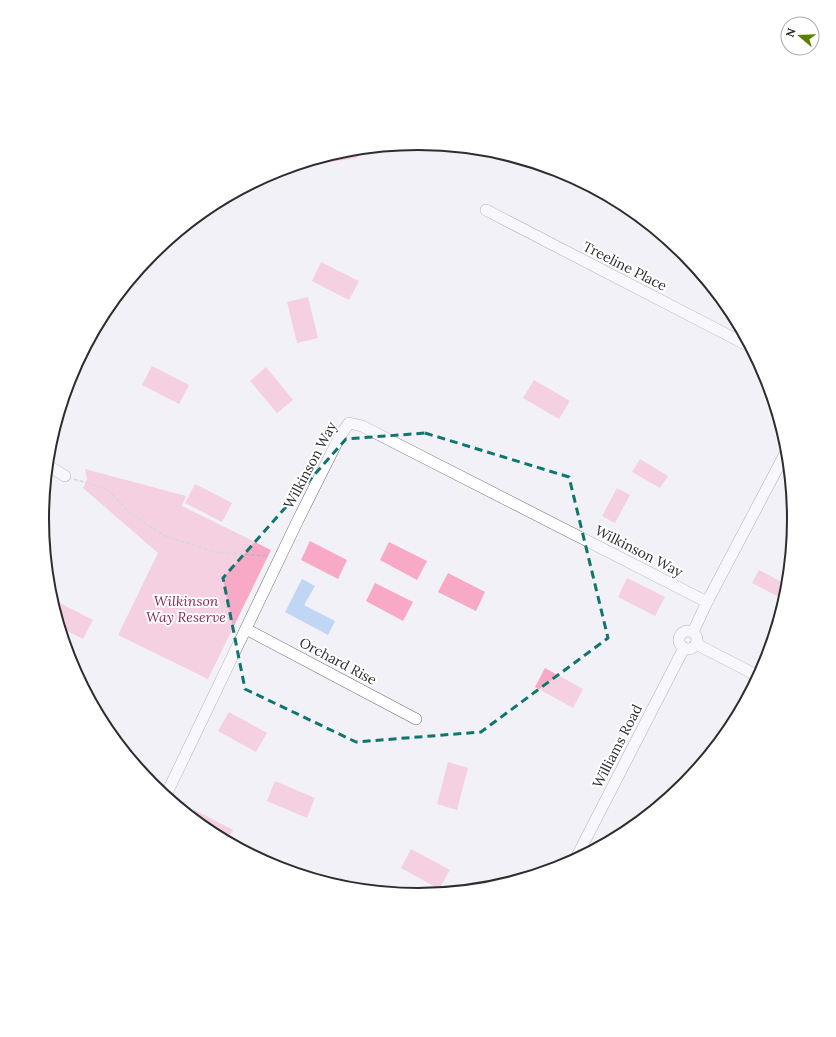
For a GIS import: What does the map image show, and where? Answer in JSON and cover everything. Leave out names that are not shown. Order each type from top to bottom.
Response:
[{"type":"street","name":"Treeline Place","points":[[486,210],[743,343]]},
{"type":"street","name":"Wilkinson Way","points":[[169,790],[280,556],[340,436],[349,423],[362,426],[706,602]]},
{"type":"street","points":[[692,632],[706,602],[782,459]]},
{"type":"street","points":[[52,468],[65,476]]},
{"type":"street","name":"Orchard Rise","points":[[246,629],[416,719]]},
{"type":"street","points":[[687,632],[692,632],[697,639],[696,644],[690,649],[684,648],[680,644],[680,638],[687,632]]},
{"type":"street","points":[[696,644],[753,673]]},
{"type":"street","name":"Williams Road","points":[[581,849],[684,648]]},
{"type":"path","points":[[65,476],[107,489],[131,514],[165,536],[215,552],[280,556]]},
{"type":"highlighted area","points":[[425,433],[569,477],[608,638],[481,732],[356,742],[245,689],[223,578],[346,439]]},
{"type":"green space","points":[[321,262],[359,281],[349,300],[312,281]]},
{"type":"green space","points":[[308,297],[318,338],[297,343],[287,302]]},
{"type":"green space","points":[[152,366],[189,385],[179,404],[142,385]]},
{"type":"green space","points":[[266,367],[293,400],[277,413],[250,381]]},
{"type":"green space","points":[[534,380],[570,401],[559,419],[523,398]]},
{"type":"green space","points":[[640,459],[668,476],[660,488],[632,472]]},
{"type":"green space","name":"Wilkinson Way Reserve","points":[[85,469],[186,496],[182,506],[271,550],[208,679],[118,635],[158,553],[83,488],[87,479]]},
{"type":"green space","points":[[195,484],[232,503],[222,522],[185,503]]},
{"type":"green space","points":[[617,488],[630,495],[615,523],[602,516]]},
{"type":"green space","points":[[310,541],[347,560],[338,579],[301,560]]},
{"type":"green space","points":[[389,542],[427,561],[417,580],[380,560]]},
{"type":"green space","points":[[759,570],[781,582],[778,597],[752,583]]},
{"type":"green space","points":[[448,573],[485,592],[476,611],[438,592]]},
{"type":"green space","points":[[627,578],[665,597],[655,616],[618,597]]},
{"type":"green space","points":[[375,583],[413,602],[403,621],[366,601]]},
{"type":"green space","points":[[59,603],[93,620],[83,639],[67,631]]},
{"type":"green space","points":[[545,668],[583,689],[573,708],[535,687]]},
{"type":"green space","points":[[229,712],[267,733],[256,752],[218,731]]},
{"type":"green space","points":[[448,762],[468,768],[457,810],[437,804]]},
{"type":"green space","points":[[275,781],[315,798],[307,818],[267,801]]},
{"type":"green space","points":[[195,810],[233,830],[230,836],[213,825],[194,812]]},
{"type":"green space","points":[[411,849],[450,870],[440,887],[436,887],[401,868]]},
{"type":"shaded area","points":[[358,155],[357,158],[314,165]]},
{"type":"building","points":[[302,579],[315,586],[304,605],[335,621],[328,635],[285,612]]}]
